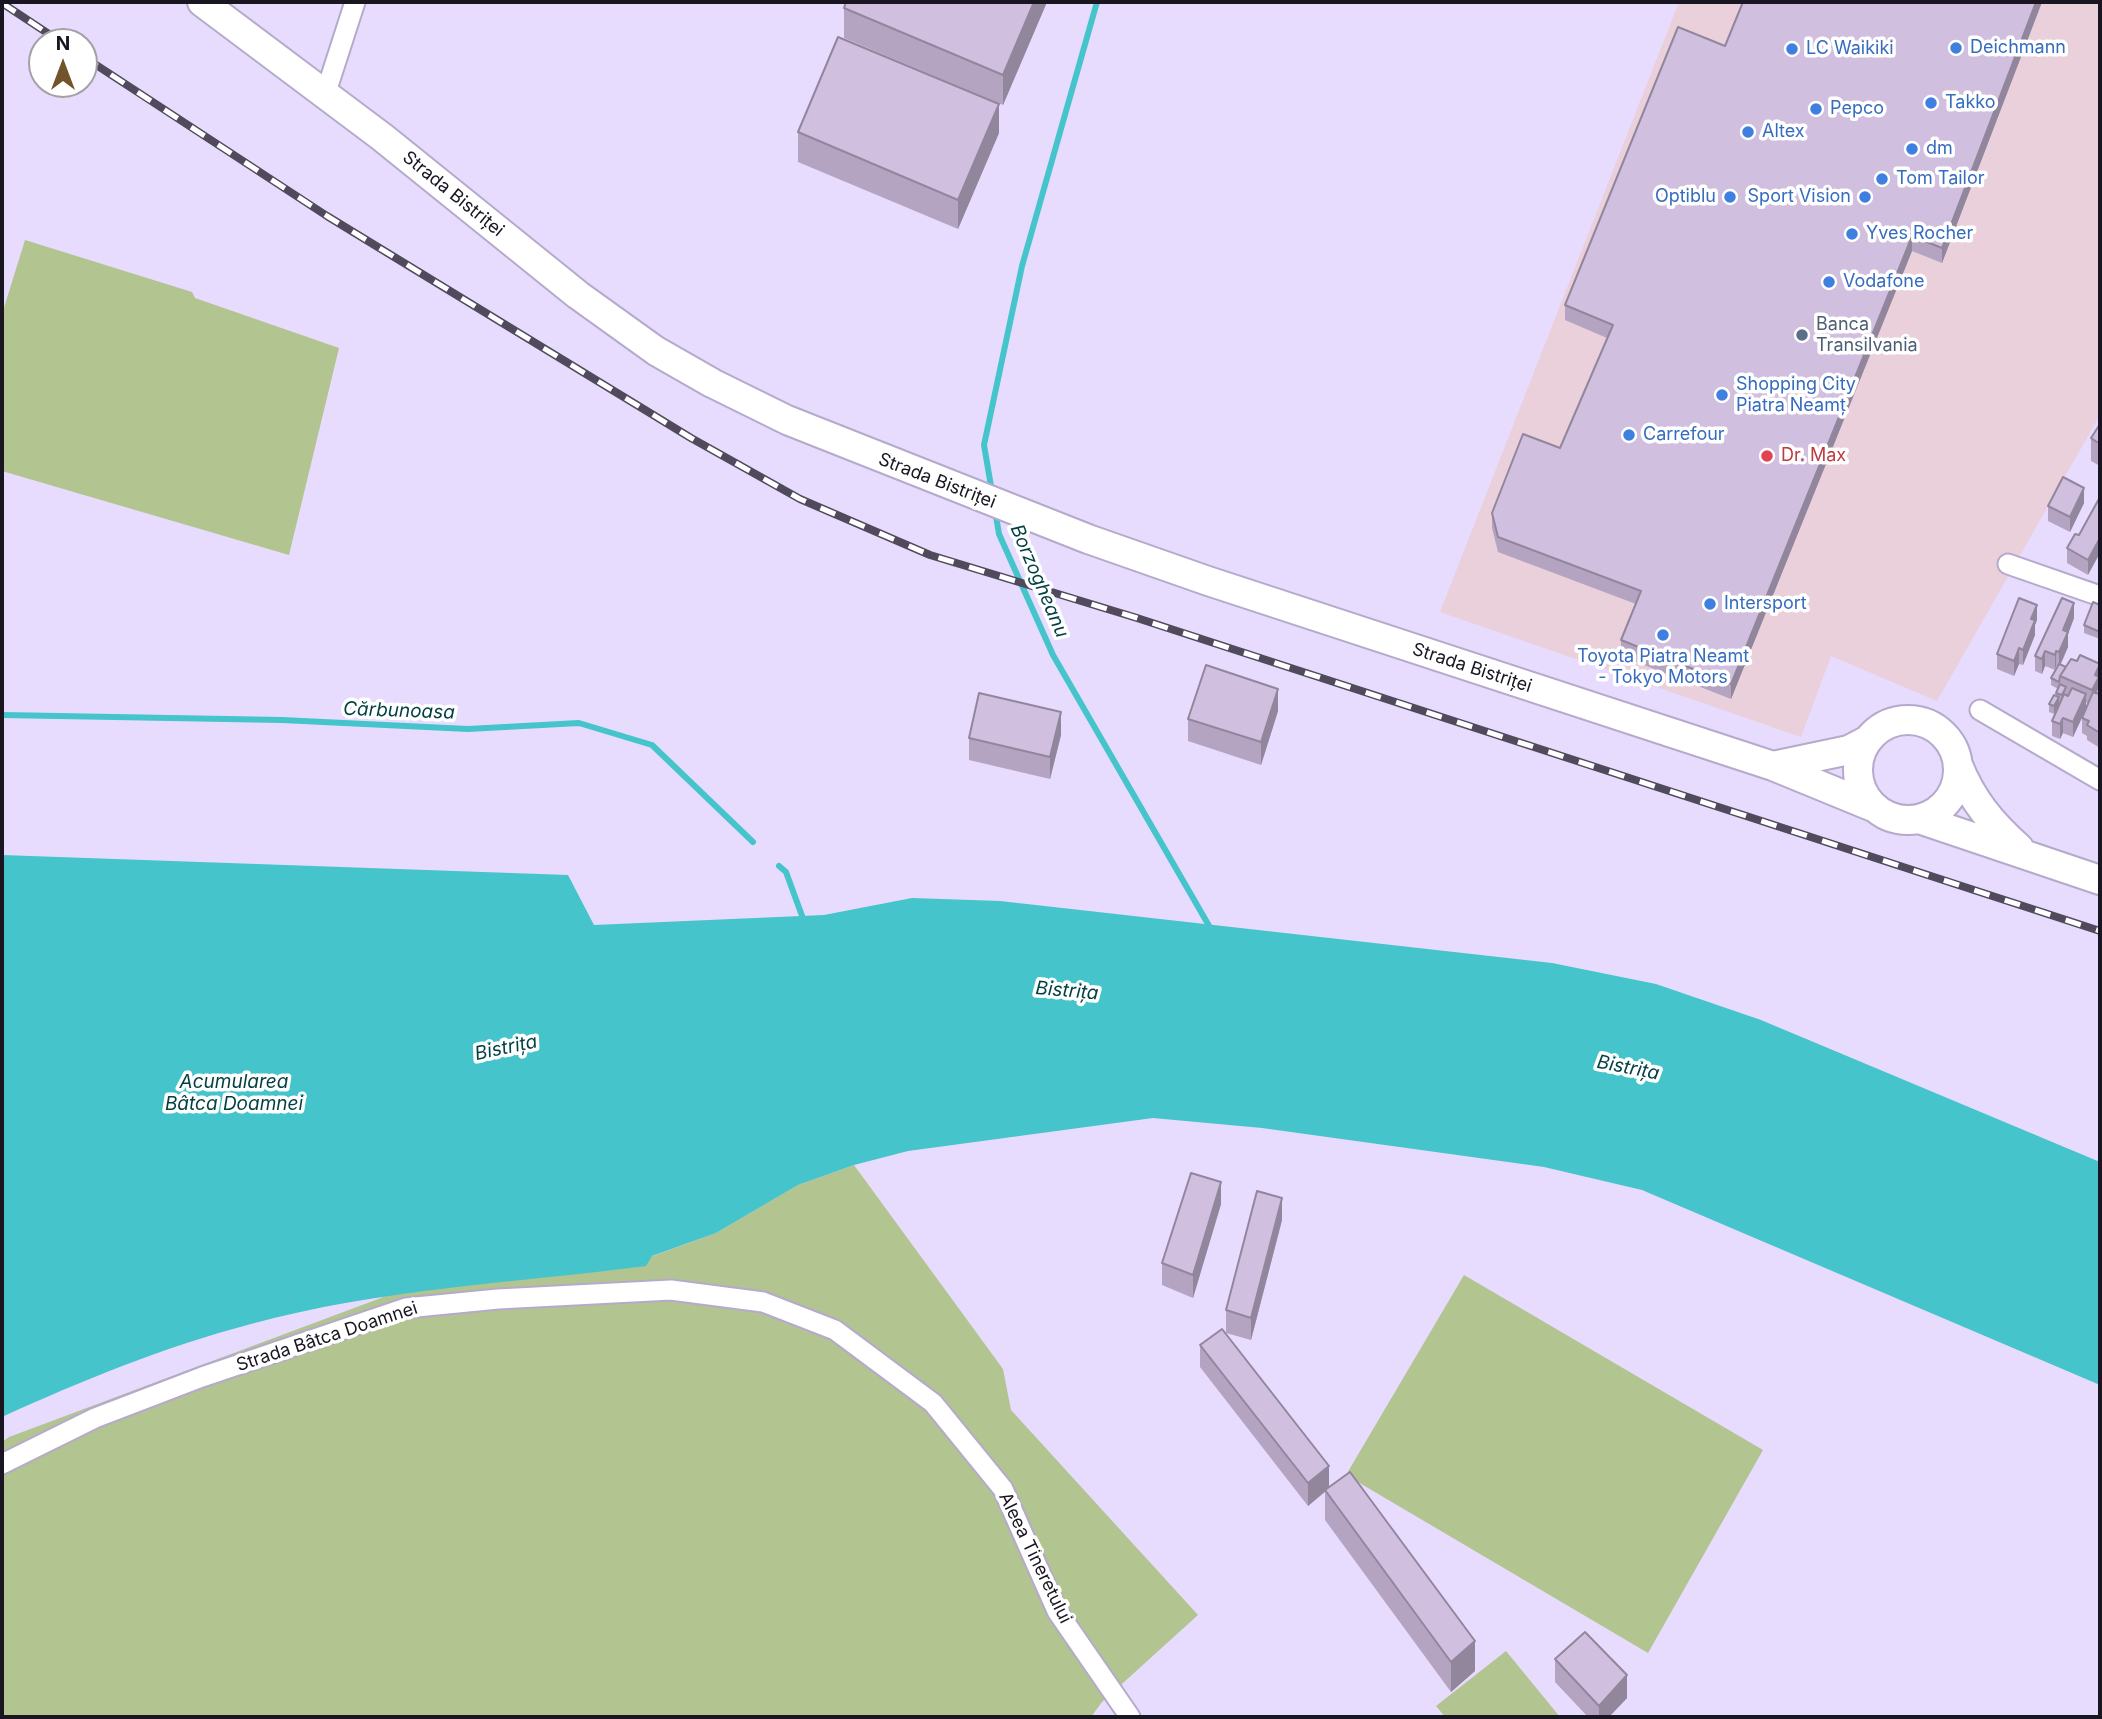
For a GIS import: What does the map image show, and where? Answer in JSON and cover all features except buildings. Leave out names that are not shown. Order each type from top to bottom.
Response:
[{"type":"main road","name":"Strada Bistriței","points":[[202,2],[325,95],[578,295],[656,351],[712,383],[787,420],[1039,520],[1221,586],[1773,766],[1873,807]]},
{"type":"main road","points":[[1958,765],[1953,793],[1933,814],[1919,820],[1903,821],[1887,816],[1873,807],[1862,788],[1858,767],[1868,740],[1888,724],[1917,721],[1933,727],[1946,737],[1958,765],[1969,792],[1981,809],[1994,826],[2024,852]]},
{"type":"main road","name":"Strada Bistriței","points":[[1773,766],[1849,750],[1868,740]]},
{"type":"main road","points":[[1919,820],[2024,852],[2100,880]]},
{"type":"street","points":[[325,95],[355,2]]},
{"type":"street","points":[[2008,564],[2100,596]]},
{"type":"street","points":[[1980,710],[2100,780]]},
{"type":"street","name":"Strada Bâtca Doamnei","points":[[2,1464],[95,1418],[190,1381],[406,1308],[498,1299],[671,1290]]},
{"type":"street","name":"Aleea Tineretului","points":[[671,1290],[764,1302],[835,1330],[933,1403],[1003,1489],[1057,1611],[1130,1717]]},
{"type":"shaded area","points":[[1679,2],[2100,2],[2100,415],[1937,701],[1831,656],[1801,737],[1440,612]]},
{"type":"shaded area","points":[[25,240],[192,292],[195,298],[339,348],[289,555],[2,471],[2,314]]},
{"type":"shaded area","points":[[854,1165],[1003,1369],[1011,1410],[1198,1615],[1102,1702],[1091,1717],[2,1717],[2,1442],[9,1437],[397,1292],[653,1256],[716,1233],[798,1185]]},
{"type":"shaded area","points":[[1464,1275],[1763,1450],[1648,1653],[1346,1475]]},
{"type":"shaded area","points":[[1506,1651],[1560,1717],[1445,1717],[1436,1706]]},
{"type":"water","points":[[2,855],[568,875],[594,925],[824,915],[912,898],[1000,901],[1552,963],[1656,984],[1761,1020],[2100,1162],[2100,1385],[1642,1190],[1544,1167],[1262,1128],[1153,1118],[908,1151],[854,1165],[798,1185],[716,1233],[652,1256],[646,1266],[447,1288],[299,1312],[219,1333],[155,1354],[93,1377],[2,1417]]},
{"type":"waterway","name":"Borzogheanu","points":[[992,492],[984,445],[1022,266],[1097,2]]},
{"type":"waterway","name":"Borzogheanu","points":[[995,510],[999,534],[1053,655],[1212,931]]},
{"type":"waterway","name":"Cărbunoasa","points":[[2,715],[282,720],[468,729],[579,723],[652,745],[753,842]]},
{"type":"waterway","points":[[779,866],[786,872],[805,924]]},
{"type":"railway","points":[[2,3],[40,28]]},
{"type":"railway","points":[[98,66],[327,216],[691,438],[800,499],[930,555],[1137,618],[2100,931]]},
{"type":"place","name":"Deichmann","points":[[1956,48]]},
{"type":"place","name":"LC Waikiki","points":[[1792,49]]},
{"type":"place","name":"Takko","points":[[1931,103]]},
{"type":"place","name":"Pepco","points":[[1816,109]]},
{"type":"place","name":"Altex","points":[[1748,132]]},
{"type":"place","name":"dm","points":[[1912,149]]},
{"type":"place","name":"Tom Tailor","points":[[1882,179]]},
{"type":"place","name":"Optiblu","points":[[1730,197]]},
{"type":"place","name":"Sport Vision","points":[[1865,197]]},
{"type":"place","name":"Yves Rocher","points":[[1852,234]]},
{"type":"place","name":"Vodafone","points":[[1829,282]]},
{"type":"place","name":"Banca Transilvania","points":[[1802,335]]},
{"type":"place","name":"Shopping City Piatra Neamț","points":[[1722,395]]},
{"type":"place","name":"Carrefour","points":[[1629,435]]},
{"type":"place","name":"Dr. Max","points":[[1767,456]]},
{"type":"place","name":"Intersport","points":[[1710,604]]},
{"type":"place","name":"Toyota Piatra Neamt - Tokyo Motors","points":[[1663,635]]},
{"type":"water label","name":"Bistrița","points":[[1067,991]]},
{"type":"water label","name":"Bistrița","points":[[506,1048]]},
{"type":"water label","name":"Bistrița","points":[[1628,1068]]},
{"type":"water label","name":"Acumularea Bâtca Doamnei","points":[[234,1093]]}]
